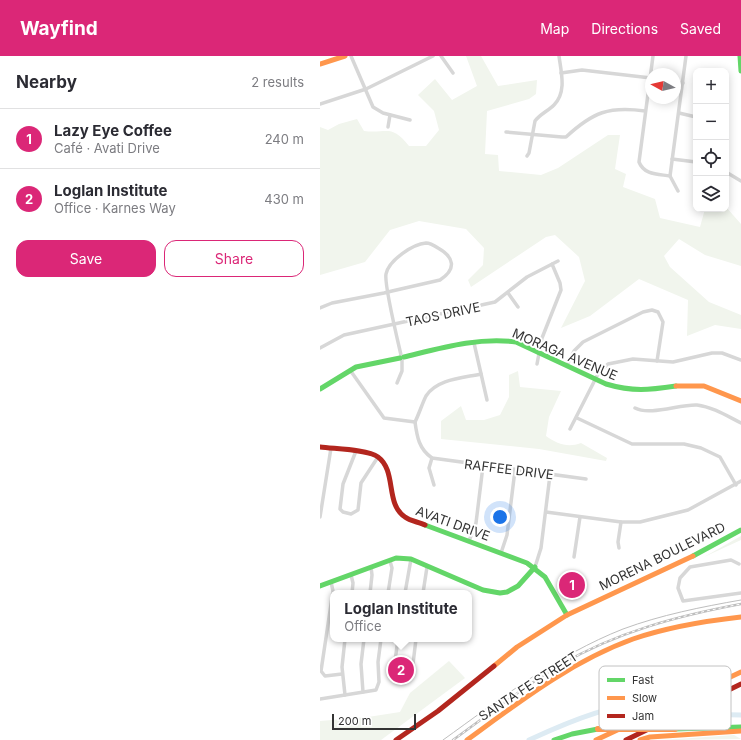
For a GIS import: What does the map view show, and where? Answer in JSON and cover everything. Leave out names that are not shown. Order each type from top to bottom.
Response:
[{"type":"main road","points":[[320,64],[345,56]]},
{"type":"main road","points":[[740,57],[741,70]]},
{"type":"main road","name":"MORAGA AVENUE","points":[[320,389],[350,370],[362,365],[474,342],[508,340],[539,352],[606,384],[630,391],[704,386],[715,389],[741,401]]},
{"type":"main road","points":[[320,447],[370,453],[378,457]]},
{"type":"main road","name":"AVATI DRIVE","points":[[378,457],[386,467],[395,504],[400,512],[408,518],[535,567],[545,577],[567,615]]},
{"type":"main road","name":"MORENA BOULEVARD","points":[[396,740],[438,711],[517,647],[567,615],[645,579],[741,530]]},
{"type":"main road","points":[[320,586],[371,567],[402,558],[410,559],[483,590],[503,594],[514,590],[535,567]]},
{"type":"main road","name":"SANTA FE STREET","points":[[467,740],[567,671],[616,646],[674,627],[741,617]]},
{"type":"main road","points":[[731,677],[741,672]]},
{"type":"main road","points":[[731,689],[741,684]]},
{"type":"main road","points":[[731,727],[741,727]]},
{"type":"main road","points":[[554,740],[572,734],[599,729]]},
{"type":"main road","points":[[596,740],[619,730]]},
{"type":"main road","points":[[626,740],[647,730]]},
{"type":"main road","points":[[640,740],[650,737],[741,731]]},
{"type":"street","points":[[352,56],[373,107],[379,112],[410,120]]},
{"type":"street","points":[[320,104],[366,89],[433,56]]},
{"type":"street","points":[[441,56],[453,73]]},
{"type":"street","points":[[528,156],[530,153],[534,123],[538,117],[556,104],[561,95],[563,86],[558,56]]},
{"type":"street","points":[[652,68],[653,56]]},
{"type":"street","points":[[678,191],[670,176],[686,56]]},
{"type":"street","points":[[561,73],[582,70],[645,77]]},
{"type":"street","points":[[646,104],[639,162],[640,167],[647,172],[670,176]]},
{"type":"street","points":[[506,132],[566,137],[584,120],[608,110],[626,108],[645,111]]},
{"type":"street","points":[[679,113],[693,116]]},
{"type":"street","points":[[388,127],[390,115]]},
{"type":"street","points":[[672,159],[693,162]]},
{"type":"street","points":[[729,174],[741,181]]},
{"type":"street","points":[[320,308],[332,303],[388,292],[440,280],[446,276],[450,270],[451,259],[446,253],[433,245],[427,244],[407,250],[389,267],[386,273],[388,292],[402,357],[402,371],[397,383]]},
{"type":"street","name":"TAOS DRIVE","points":[[320,348],[344,335],[495,302],[527,278],[558,261]]},
{"type":"street","points":[[537,364],[548,318],[561,290],[560,283],[552,264]]},
{"type":"street","points":[[508,293],[518,307]]},
{"type":"street","points":[[567,365],[574,351],[583,342],[643,312],[652,310],[658,312],[663,320],[657,361]]},
{"type":"street","points":[[474,342],[487,400]]},
{"type":"street","points":[[570,428],[577,418],[600,372],[608,364],[633,359],[673,362],[712,353],[722,354],[741,360]]},
{"type":"street","points":[[350,370],[384,418],[415,422]]},
{"type":"street","points":[[434,485],[428,468],[432,458],[425,453],[420,446],[415,422],[426,397],[436,387],[442,383],[481,374]]},
{"type":"street","points":[[635,408],[638,410],[656,410],[684,405],[697,405],[713,408],[741,423]]},
{"type":"street","points":[[577,418],[632,444],[684,444],[701,448],[720,458],[736,485]]},
{"type":"street","points":[[320,517],[331,448]]},
{"type":"street","points":[[356,451],[343,484],[340,509],[349,514],[358,510],[364,476],[378,457]]},
{"type":"street","name":"RAFFEE DRIVE","points":[[432,458],[586,479]]},
{"type":"street","points":[[469,541],[476,523],[483,466]]},
{"type":"street","points":[[501,553],[507,535],[515,470]]},
{"type":"street","points":[[535,567],[541,548],[550,474]]},
{"type":"street","points":[[546,512],[621,522],[644,521],[688,510],[741,481]]},
{"type":"street","points":[[574,557],[580,517]]},
{"type":"street","points":[[619,548],[618,542],[621,522]]},
{"type":"street","points":[[405,590],[410,559]]},
{"type":"street","points":[[739,564],[731,560],[690,567],[680,578],[678,588],[683,601],[741,593]]},
{"type":"street","points":[[388,590],[392,568],[390,561]]},
{"type":"street","points":[[370,590],[372,575],[371,567]]},
{"type":"street","points":[[423,590],[427,567]]},
{"type":"street","points":[[350,575],[353,583],[352,590]]},
{"type":"street","points":[[331,582],[333,590]]},
{"type":"street","points":[[330,611],[321,671],[326,676],[342,674]]},
{"type":"street","points":[[345,642],[342,674],[345,695]]},
{"type":"street","points":[[364,642],[361,664],[364,692]]},
{"type":"street","points":[[320,699],[376,690],[379,682],[378,662],[381,642]]},
{"type":"street","points":[[398,642],[395,666],[396,673],[398,675],[409,676],[412,672],[416,642]]},
{"type":"shaded area","points":[[466,56],[481,56],[498,86],[537,80],[536,94],[529,99],[487,111],[485,154],[498,155],[499,171],[541,175],[558,168],[608,135],[620,135],[615,169],[626,174],[623,187],[655,199],[660,218],[700,227],[704,212],[729,212],[729,210],[741,224],[741,266],[705,255],[679,239],[664,256],[670,267],[709,302],[741,315],[741,329],[715,325],[687,336],[688,300],[639,279],[590,316],[561,328],[585,281],[579,257],[555,235],[546,237],[471,287],[468,280],[483,265],[484,248],[466,229],[419,221],[390,230],[365,262],[320,275],[320,127],[328,130],[339,124],[357,119],[364,131],[393,132],[398,134],[409,146],[426,146],[439,130],[434,111],[418,95],[435,79],[452,100],[477,86]]},
{"type":"shaded area","points":[[518,371],[520,387],[561,391],[549,417],[546,436],[554,441],[567,445],[581,443],[607,458],[606,461],[539,449],[441,439],[441,421],[461,406],[466,420],[484,420],[500,415],[509,397],[509,375]]},
{"type":"shaded area","points":[[741,536],[741,540],[704,557]]},
{"type":"shaded area","points":[[449,661],[465,678],[381,740],[320,740],[320,721],[368,717],[400,712],[410,693]]},
{"type":"shaded area","points":[[734,735],[741,739],[664,740]]},
{"type":"waterway","points":[[529,740],[555,728],[599,712]]},
{"type":"waterway","points":[[731,715],[741,715]]},
{"type":"tram line","points":[[443,740],[530,679],[552,665],[599,640],[623,629],[666,616],[741,600]]},
{"type":"railway","points":[[453,740],[533,682],[560,665],[603,643],[625,634],[671,620],[741,604]]},
{"type":"traffic: fast","points":[[740,56],[741,71]]},
{"type":"traffic: fast","points":[[404,357],[474,342],[516,342],[606,384],[616,387],[641,390],[676,386]]},
{"type":"traffic: fast","points":[[320,389],[356,367],[400,358]]},
{"type":"traffic: fast","points":[[425,525],[527,563],[545,577],[567,615]]},
{"type":"traffic: fast","points":[[693,556],[741,530]]},
{"type":"traffic: fast","points":[[320,586],[396,558],[411,559],[483,590],[500,593],[507,592],[518,586],[535,567]]},
{"type":"traffic: fast","points":[[731,727],[741,727]]},
{"type":"traffic: fast","points":[[554,740],[572,734],[598,729]]},
{"type":"traffic: slow","points":[[320,64],[345,56]]},
{"type":"traffic: slow","points":[[676,386],[704,386],[741,401]]},
{"type":"traffic: slow","points":[[494,666],[517,647],[567,615],[693,556]]},
{"type":"traffic: slow","points":[[467,740],[506,711],[567,671],[610,648],[633,639],[673,628],[741,617]]},
{"type":"traffic: slow","points":[[731,677],[741,672]]},
{"type":"traffic: slow","points":[[596,740],[617,730]]},
{"type":"traffic: slow","points":[[640,740],[650,737],[741,731]]},
{"type":"traffic: jam","points":[[320,447],[366,452],[378,457],[384,463],[387,470],[395,504],[399,511],[405,517],[425,525]]},
{"type":"traffic: jam","points":[[396,740],[438,711],[494,666]]},
{"type":"traffic: jam","points":[[731,689],[741,684]]},
{"type":"traffic: jam","points":[[626,740],[647,730]]},
{"type":"place","name":"Lazy Eye Coffee","points":[[572,585]]},
{"type":"place","name":"Loglan Institute","points":[[401,670]]}]
